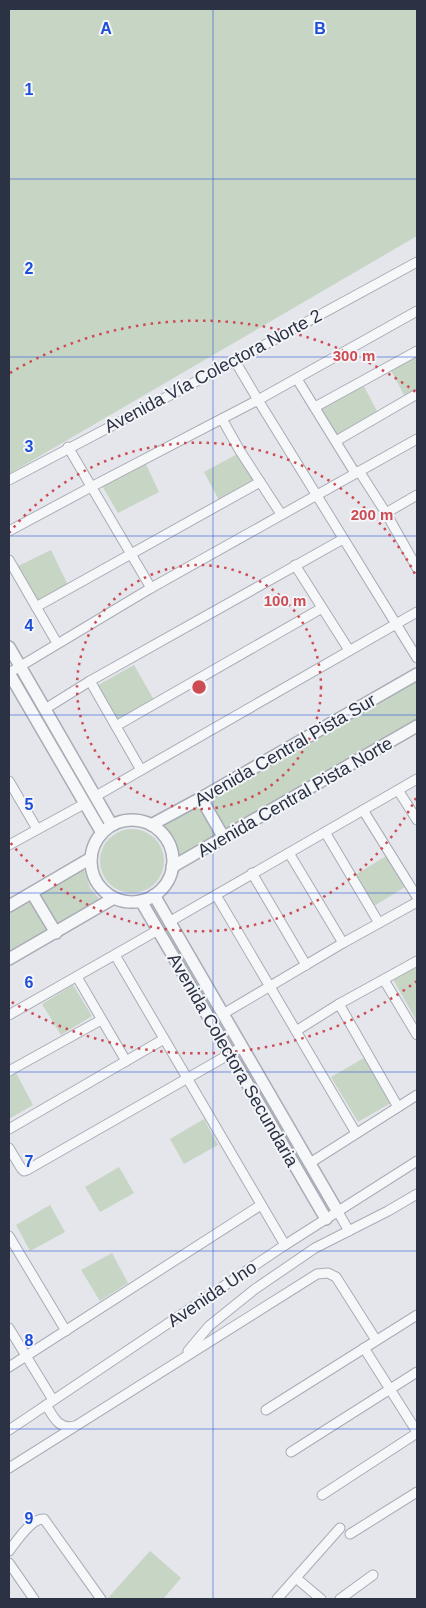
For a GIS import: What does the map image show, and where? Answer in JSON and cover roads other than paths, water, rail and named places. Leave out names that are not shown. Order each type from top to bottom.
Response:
[{"type":"street","name":"Avenida Vía Colectora Norte 2","points":[[9,480],[68,447],[235,361],[417,262]]},
{"type":"street","points":[[9,531],[297,379],[417,311]]},
{"type":"street","points":[[315,407],[417,351]]},
{"type":"street","points":[[235,361],[417,658]]},
{"type":"street","points":[[297,379],[336,441],[414,556],[417,568]]},
{"type":"street","points":[[336,441],[417,394]]},
{"type":"street","points":[[222,419],[281,514]]},
{"type":"street","points":[[102,833],[9,673],[151,588],[417,439]]},
{"type":"street","points":[[68,447],[151,588]]},
{"type":"street","points":[[36,607],[260,482]]},
{"type":"street","points":[[386,513],[417,495]]},
{"type":"street","points":[[45,709],[90,681],[344,539]]},
{"type":"street","points":[[9,560],[57,643]]},
{"type":"street","points":[[295,565],[349,650]]},
{"type":"street","points":[[116,726],[322,608]]},
{"type":"street","points":[[96,796],[417,612]]},
{"type":"street","points":[[9,647],[110,822],[114,824]]},
{"type":"street","name":"Avenida Central Pista Sur","points":[[151,825],[417,674]]},
{"type":"street","points":[[90,681],[141,770]]},
{"type":"street","name":"Avenida Central Pista Norte","points":[[172,867],[417,726]]},
{"type":"street","points":[[169,922],[417,779]]},
{"type":"street","points":[[9,783],[37,829]]},
{"type":"street","points":[[398,790],[417,820]]},
{"type":"street","points":[[201,798],[224,838]]},
{"type":"street","points":[[9,845],[84,804]]},
{"type":"street","points":[[363,810],[417,897]]},
{"type":"street","points":[[133,820],[151,825],[166,838],[173,857],[170,876],[165,885],[154,895],[141,901],[127,902],[114,898],[104,892],[96,882],[92,871],[91,858],[92,849],[102,833],[114,824],[123,821],[133,820]]},
{"type":"street","points":[[325,832],[379,923]]},
{"type":"street","points":[[289,853],[343,943]]},
{"type":"street","points":[[9,906],[91,858]]},
{"type":"street","points":[[252,873],[306,965]]},
{"type":"street","points":[[32,893],[56,933]]},
{"type":"street","points":[[216,894],[356,1133]]},
{"type":"street","name":"Avenida Colectora Secundaria","points":[[154,895],[338,1212]]},
{"type":"street","points":[[9,959],[114,898]]},
{"type":"street","name":"Avenida Colectora Secundaria","points":[[141,901],[326,1219]]},
{"type":"street","points":[[223,1014],[417,902]]},
{"type":"street","points":[[9,1016],[158,930]]},
{"type":"street","points":[[115,955],[285,1245]]},
{"type":"street","points":[[296,1030],[417,961]]},
{"type":"street","points":[[77,977],[126,1061]]},
{"type":"street","points":[[384,980],[417,1035]]},
{"type":"street","points":[[339,1004],[398,1107]]},
{"type":"street","points":[[9,1071],[101,1020]]},
{"type":"street","points":[[9,1129],[164,1039]]},
{"type":"street","points":[[9,1148],[21,1168],[27,1170],[242,1047]]},
{"type":"street","points":[[310,1163],[417,1095]]},
{"type":"street","name":"Avenida Uno","points":[[9,1430],[285,1245],[417,1162]]},
{"type":"street","points":[[182,1359],[209,1326],[255,1289],[315,1248],[417,1194]]},
{"type":"street","points":[[9,1367],[261,1205]]},
{"type":"street","points":[[338,1212],[349,1231]]},
{"type":"street","points":[[9,1236],[66,1331]]},
{"type":"street","points":[[9,1468],[314,1276],[324,1272],[336,1277],[376,1340]]},
{"type":"street","points":[[266,1410],[417,1315]]},
{"type":"street","points":[[9,1328],[26,1356],[58,1423],[49,1443]]},
{"type":"street","points":[[322,1495],[417,1432],[364,1348]]},
{"type":"street","points":[[291,1452],[417,1372]]},
{"type":"street","points":[[58,1423],[70,1427],[77,1425]]},
{"type":"street","points":[[350,1534],[417,1492]]},
{"type":"street","points":[[9,1551],[34,1522],[40,1518],[44,1519],[101,1599]]},
{"type":"street","points":[[278,1599],[340,1528]]},
{"type":"street","points":[[9,1563],[34,1599]]},
{"type":"street","points":[[340,1599],[373,1575]]},
{"type":"street","points":[[296,1578],[321,1599]]}]
